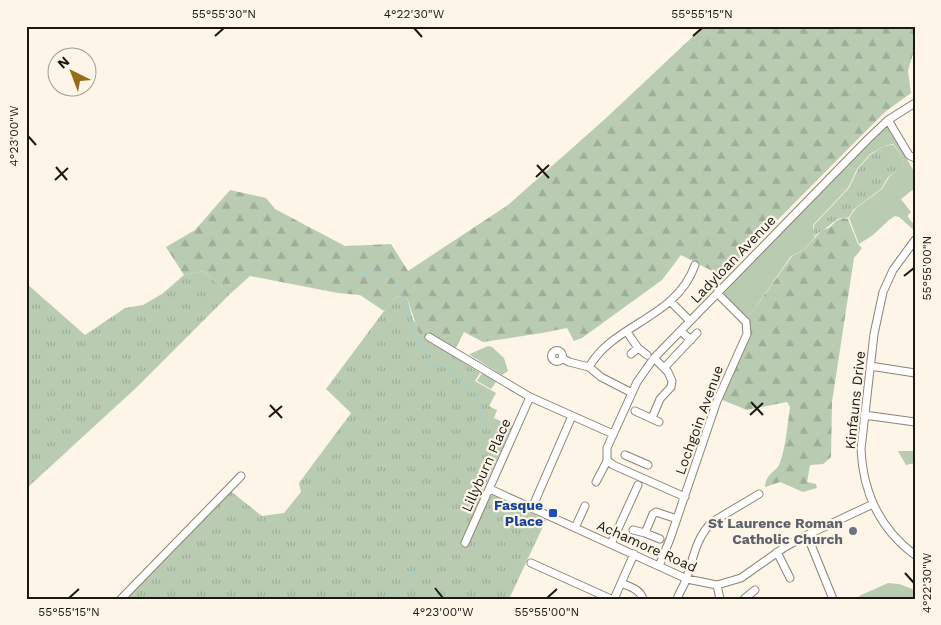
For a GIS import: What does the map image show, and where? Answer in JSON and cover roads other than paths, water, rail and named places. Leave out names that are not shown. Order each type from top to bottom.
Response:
[{"type":"street","name":"Ladyloan Avenue","points":[[596,482],[607,460],[606,452],[613,434],[650,357],[690,321],[888,120],[915,103]]},
{"type":"street","points":[[888,120],[909,155],[915,158]]},
{"type":"street","name":"Kinfauns Drive","points":[[915,240],[893,270],[883,292],[877,316],[861,449],[867,487],[873,504],[882,521],[894,537],[915,555]]},
{"type":"street","points":[[589,367],[605,347],[670,301],[685,284],[695,265]]},
{"type":"street","name":"Lochgoin Avenue","points":[[659,566],[685,497],[717,401],[748,330],[743,319],[717,293]]},
{"type":"street","points":[[670,301],[690,321]]},
{"type":"street","points":[[627,332],[638,348],[664,368],[672,378],[671,387],[660,399],[652,418]]},
{"type":"street","points":[[664,368],[697,333]]},
{"type":"street","points":[[684,334],[690,340]]},
{"type":"street","points":[[429,337],[530,397],[613,434]]},
{"type":"street","points":[[631,354],[638,348]]},
{"type":"street","points":[[562,358],[569,362],[589,367],[601,377],[632,393]]},
{"type":"street","points":[[870,366],[915,373]]},
{"type":"street","name":"Lillyburn Place","points":[[464,543],[530,397]]},
{"type":"street","points":[[634,411],[659,422]]},
{"type":"street","points":[[864,415],[915,422]]},
{"type":"street","points":[[532,508],[572,416]]},
{"type":"street","points":[[625,455],[648,465]]},
{"type":"street","points":[[607,460],[628,472],[685,497]]},
{"type":"street","points":[[628,472],[634,460]]},
{"type":"street","points":[[121,599],[241,476]]},
{"type":"street","points":[[611,544],[638,485]]},
{"type":"street","name":"Achamore Road","points":[[490,489],[687,579],[717,585],[741,578],[777,552],[807,535],[873,504]]},
{"type":"street","points":[[677,599],[687,579],[694,550],[700,535],[712,522],[759,494]]},
{"type":"street","points":[[575,528],[586,506]]},
{"type":"street","points":[[646,533],[653,514],[656,512],[677,519]]},
{"type":"street","points":[[633,530],[660,538]]},
{"type":"street","points":[[807,535],[833,599]]},
{"type":"street","points":[[777,552],[790,578]]},
{"type":"street","points":[[531,563],[613,599],[634,554]]},
{"type":"street","points":[[621,583],[635,589],[642,596],[642,599]]},
{"type":"street","points":[[717,585],[720,599]]},
{"type":"street","points":[[741,597],[755,590]]},
{"type":"waterway","points":[[357,273],[359,271],[364,274],[364,272],[373,270],[381,274],[385,270],[399,284]]},
{"type":"waterway","points":[[401,291],[408,306],[408,316],[414,323],[413,331],[419,342],[418,344],[423,347],[433,365],[449,369],[461,384],[475,394],[482,403],[480,410],[486,431]]},
{"type":"waterway","points":[[392,599],[402,590],[410,577],[409,573],[416,573]]},
{"type":"place","name":"Fasque Place","points":[[553,513]]},
{"type":"place","name":"St Laurence Roman Catholic Church","points":[[853,531]]}]
